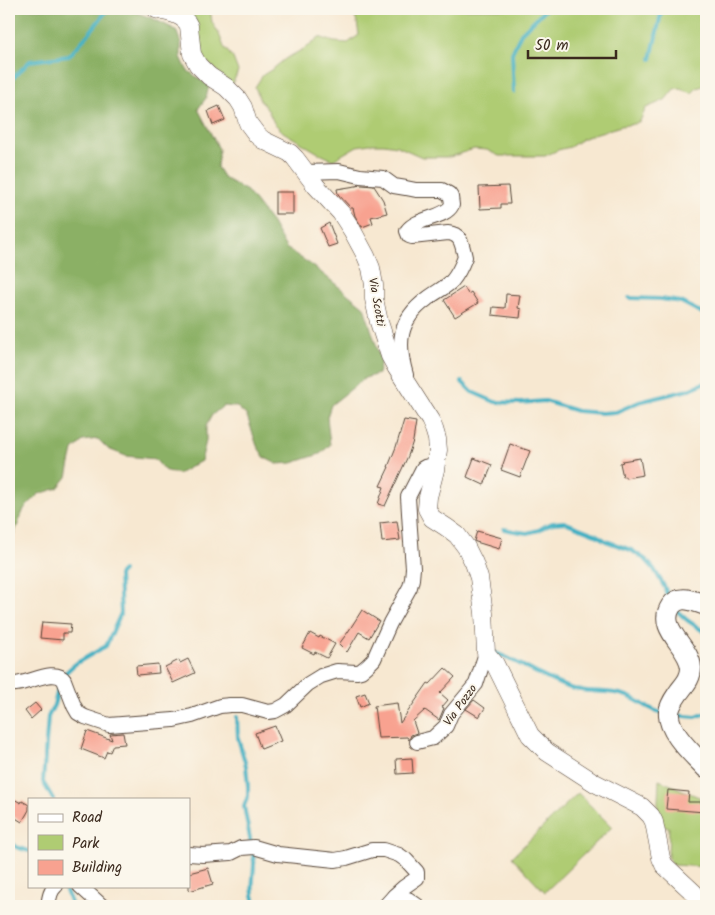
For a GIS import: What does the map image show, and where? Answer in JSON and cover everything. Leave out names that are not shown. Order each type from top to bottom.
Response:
[{"type":"main road","points":[[706,605],[681,599],[676,600],[668,612],[669,629],[687,654],[691,667],[690,678],[672,702],[668,713],[680,742],[706,768]]},
{"type":"street","name":"Via Scotti","points":[[156,9],[180,16],[188,22],[192,54],[198,65],[238,99],[243,107],[248,123],[257,135],[263,140],[290,153],[316,186],[341,213],[366,256],[373,278],[378,322],[386,346],[396,367],[430,420],[437,439],[438,450],[435,470],[426,509],[432,518],[457,535],[474,563],[479,578],[484,613],[486,653]]},
{"type":"street","points":[[305,172],[339,171],[360,176],[382,178],[394,186],[416,190],[442,190],[451,197],[452,205],[448,210],[413,225],[407,231],[409,236],[416,237],[454,234],[460,239],[465,257],[452,281],[416,308],[406,324],[401,338],[400,353],[410,390]]},
{"type":"street","points":[[9,684],[19,684],[50,675],[62,677],[78,713],[85,718],[109,725],[174,720],[220,706],[230,705],[242,705],[268,712],[275,711],[286,705],[308,684],[321,676],[337,671],[361,671],[374,660],[390,623],[410,587],[414,568],[408,497],[423,468],[430,467],[435,470]]},
{"type":"street","points":[[486,653],[495,664],[530,735],[547,752],[587,778],[647,811],[654,822],[660,858],[694,893],[703,906]]},
{"type":"street","name":"Via Pozzo","points":[[417,742],[433,738],[446,726],[451,714],[476,684],[486,653]]},
{"type":"street","points":[[190,854],[231,853],[241,848],[254,847],[278,854],[335,860],[372,850],[384,850],[399,855],[417,872],[416,878],[404,886],[389,901]]},
{"type":"street","points":[[48,906],[53,888]]},
{"type":"street","points":[[82,888],[102,906]]},
{"type":"street","points":[[389,901],[408,899],[418,906]]},
{"type":"green space","points":[[9,9],[126,9],[152,18],[176,30],[181,43],[181,57],[187,70],[209,86],[206,98],[198,109],[219,149],[217,167],[224,178],[247,191],[272,223],[286,248],[313,266],[364,307],[381,360],[378,374],[365,378],[331,405],[327,417],[330,445],[320,454],[292,463],[277,464],[265,458],[257,446],[247,416],[237,407],[223,406],[212,415],[206,426],[206,441],[201,461],[178,474],[164,470],[155,459],[126,456],[108,449],[98,439],[83,441],[73,450],[67,477],[58,488],[39,494],[24,509],[14,534],[9,536]]},
{"type":"green space","points":[[180,9],[210,9],[212,22],[224,47],[233,58],[238,71],[232,85],[203,59],[191,15]]},
{"type":"green space","points":[[351,9],[706,9],[706,85],[697,88],[692,93],[680,88],[674,89],[665,100],[646,108],[640,121],[594,134],[570,147],[545,156],[499,156],[487,150],[474,149],[450,157],[422,157],[397,146],[370,144],[357,146],[333,160],[283,132],[274,123],[268,110],[260,100],[255,87],[263,75],[285,59],[309,46],[319,37],[334,42],[348,43],[359,35],[357,22]]},
{"type":"green space","points":[[659,780],[706,800],[706,867],[673,865],[668,857],[669,827],[660,826],[657,819]]},
{"type":"green space","points":[[578,793],[612,827],[545,892],[512,857]]},
{"type":"building","points":[[219,106],[225,120],[213,125],[208,111]]},
{"type":"building","points":[[362,185],[374,186],[383,200],[387,213],[371,217],[373,223],[362,227],[355,216],[353,208],[338,194],[337,189]]},
{"type":"building","points":[[508,186],[510,204],[501,204],[501,208],[480,209],[479,187]]},
{"type":"building","points":[[275,192],[293,192],[293,214],[275,214]]},
{"type":"building","points":[[329,223],[337,244],[328,247],[320,228]]},
{"type":"building","points":[[464,287],[468,294],[471,292],[478,303],[455,317],[444,300]]},
{"type":"building","points":[[506,294],[520,295],[518,308],[521,309],[520,318],[492,315],[493,307],[505,308]]},
{"type":"building","points":[[404,420],[416,422],[413,441],[385,506],[378,504],[384,487],[380,486],[389,467]]},
{"type":"building","points":[[510,444],[530,451],[520,477],[501,470]]},
{"type":"building","points":[[474,458],[492,465],[484,485],[467,477]]},
{"type":"building","points":[[640,458],[643,475],[623,477],[620,463]]},
{"type":"building","points":[[397,521],[400,540],[382,542],[380,523]]},
{"type":"building","points":[[477,531],[502,538],[499,549],[474,541]]},
{"type":"building","points":[[362,610],[379,621],[369,638],[359,632],[347,652],[339,644]]},
{"type":"building","points":[[42,622],[71,624],[70,633],[63,633],[63,640],[40,638]]},
{"type":"building","points":[[310,633],[335,644],[327,658],[302,648]]},
{"type":"building","points":[[188,659],[195,673],[173,683],[165,667],[179,660],[180,663]]},
{"type":"building","points":[[158,664],[159,673],[137,675],[136,666]]},
{"type":"building","points":[[445,668],[455,677],[440,693],[448,700],[442,707],[444,708],[439,720],[425,710],[413,721],[417,733],[411,735],[409,740],[407,737],[378,738],[374,706],[397,703],[400,723],[428,683],[430,684]]},
{"type":"building","points":[[365,693],[369,703],[360,707],[356,696]]},
{"type":"building","points":[[474,700],[485,708],[479,717],[466,709]]},
{"type":"building","points":[[35,703],[41,710],[31,719],[25,711]]},
{"type":"building","points":[[275,726],[281,741],[261,749],[255,733]]},
{"type":"building","points":[[87,731],[112,740],[110,734],[123,733],[125,744],[113,745],[110,752],[107,751],[104,758],[81,749]]},
{"type":"building","points":[[412,758],[413,773],[397,774],[396,759]]},
{"type":"building","points":[[668,790],[689,792],[688,802],[706,802],[705,812],[666,809]]},
{"type":"building","points":[[12,798],[28,804],[28,812],[22,822],[9,814],[9,803]]},
{"type":"building","points":[[208,868],[213,884],[189,891],[190,873]]},
{"type":"waterway","points":[[9,82],[30,61],[69,56],[108,9]]},
{"type":"waterway","points":[[514,92],[512,53],[521,33],[546,9]]},
{"type":"waterway","points":[[651,59],[662,9]]},
{"type":"waterway","points":[[629,298],[681,302],[706,315]]},
{"type":"waterway","points":[[462,382],[472,392],[495,402],[545,401],[577,411],[602,413],[616,412],[639,402],[688,390],[706,382]]},
{"type":"waterway","points":[[504,529],[527,533],[539,530],[553,523],[564,522],[595,534],[606,541],[631,550],[646,560],[654,569],[665,588],[668,600]]},
{"type":"waterway","points":[[63,675],[75,664],[106,646],[121,613],[119,575],[123,571]]},
{"type":"waterway","points":[[676,610],[706,633]]},
{"type":"waterway","points":[[493,652],[567,687],[617,693],[663,713]]},
{"type":"waterway","points":[[52,798],[43,782],[48,717],[54,705],[60,681]]},
{"type":"waterway","points":[[674,715],[696,717],[706,713]]},
{"type":"waterway","points":[[237,717],[238,738],[246,766],[248,796],[244,806],[251,844]]},
{"type":"waterway","points":[[9,839],[16,847],[28,851]]},
{"type":"waterway","points":[[252,851],[254,858],[253,895],[257,906]]},
{"type":"waterway","points":[[65,888],[72,906]]}]
